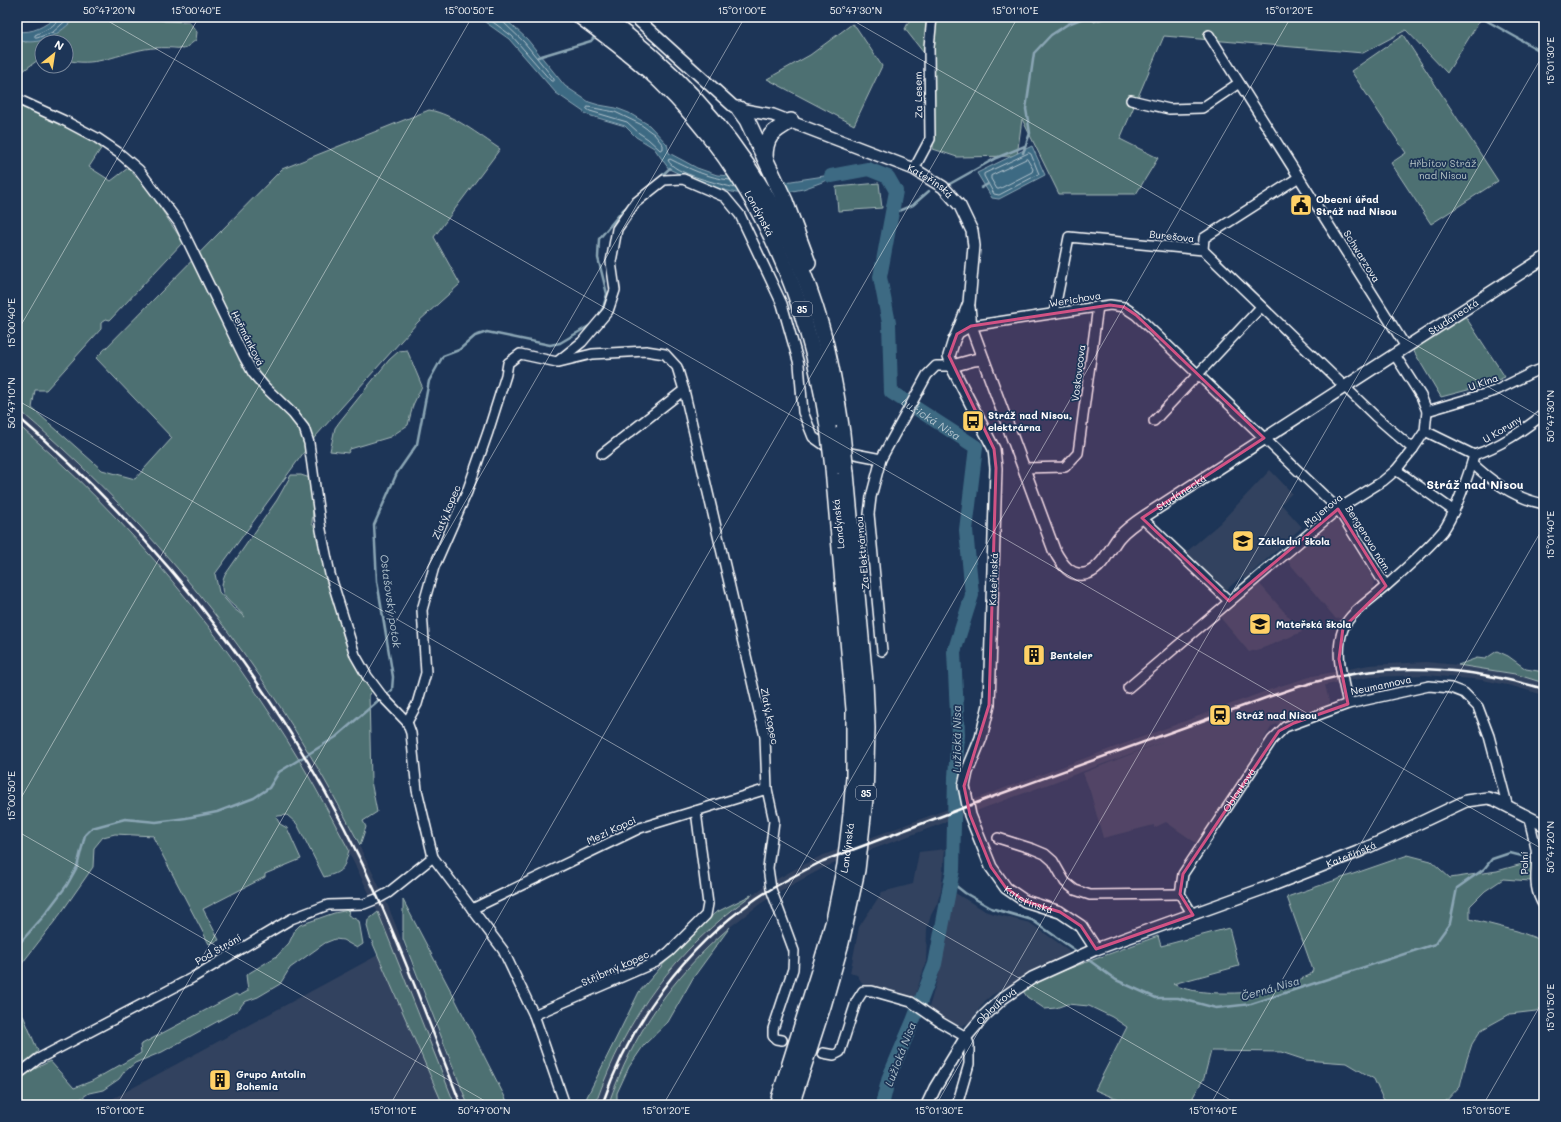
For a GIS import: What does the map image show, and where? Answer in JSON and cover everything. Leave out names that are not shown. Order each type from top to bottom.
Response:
[{"type":"highway","name":"Londýnská","points":[[581,17],[613,41],[659,80],[687,110],[725,158],[752,200],[779,251],[798,297],[814,350],[828,427],[839,470],[866,682],[868,728],[865,799],[857,870],[841,943],[823,1006],[791,1105]]},
{"type":"highway","name":"Londýnská","points":[[602,17],[645,50],[670,73],[699,104],[743,158],[769,201],[797,259],[821,326],[828,355],[842,433],[839,470],[844,585],[854,709],[854,777],[851,814],[845,865],[834,920],[777,1105]]},
{"type":"highway","points":[[739,109],[747,120],[785,201],[813,275],[821,326]]},
{"type":"highway","points":[[765,158],[765,148],[769,137],[776,130],[790,121]]},
{"type":"street","points":[[635,17],[728,103],[739,109]]},
{"type":"street","name":"Za Lesem","points":[[914,169],[930,139],[929,47],[932,17]]},
{"type":"street","name":"Schwarzova","points":[[1209,35],[1406,347]]},
{"type":"street","points":[[1131,100],[1169,109],[1202,108],[1239,83]]},
{"type":"street","name":"Heřmánková","points":[[17,99],[72,124],[97,138],[119,153],[139,170],[179,223],[253,373],[264,386],[293,414],[304,428],[309,443],[321,530],[330,574],[355,655],[367,676],[382,696],[407,722]]},
{"type":"street","name":"Kateřinská","points":[[739,109],[773,115],[914,169],[943,187],[960,206],[972,231],[974,246],[969,302],[949,356],[952,366],[994,449],[996,468],[989,705],[981,738],[967,772],[964,786],[970,815],[991,867],[1006,888],[1024,901],[1060,912],[1081,926],[1096,949],[1193,915],[1360,851],[1466,801],[1488,798],[1507,804],[1529,818],[1544,825]]},
{"type":"street","points":[[1203,250],[1204,238],[1299,177]]},
{"type":"street","points":[[557,362],[582,342],[608,311],[615,290],[611,262],[617,229],[635,203],[664,180],[683,179],[725,197],[740,215],[782,304],[799,364],[803,412],[813,437],[830,449],[881,458]]},
{"type":"street","name":"Burešova","points":[[1054,313],[1069,237],[1203,250],[1345,386]]},
{"type":"street","name":"Studánecká","points":[[969,302],[971,326],[1054,550],[1061,563],[1072,572],[1082,574],[1094,570],[1121,535],[1142,518],[1544,258]]},
{"type":"street","name":"Werichova","points":[[957,334],[971,326],[1098,306],[1110,305],[1124,307],[1136,315],[1264,438]]},
{"type":"street","name":"Voskovcova","points":[[1024,468],[1065,467],[1078,453],[1098,306]]},
{"type":"street","points":[[1154,421],[1261,307]]},
{"type":"street","name":"Zlatý kopec","points":[[407,722],[417,704],[426,673],[422,610],[426,595],[434,567],[467,492],[488,432],[506,375],[508,363],[520,354],[557,362],[592,354],[646,351],[665,354],[677,366],[684,390],[765,737],[767,790],[774,821],[768,868],[771,889],[794,951],[793,970],[773,1029],[773,1036],[776,1039],[782,1040]]},
{"type":"street","points":[[1395,355],[1421,396],[1427,411],[1425,431],[1473,459],[1485,476],[1496,484],[1526,498],[1544,504]]},
{"type":"street","points":[[952,366],[983,359]]},
{"type":"street","name":"Za Elektrárnou","points":[[882,650],[869,514],[871,497],[881,458],[927,375],[936,366],[952,366]]},
{"type":"street","name":"U Kina","points":[[1427,411],[1495,391],[1544,368]]},
{"type":"street","points":[[1345,386],[1375,416],[1413,449]]},
{"type":"street","points":[[602,454],[684,390]]},
{"type":"street","name":"U Koruny","points":[[1473,459],[1504,443],[1544,414]]},
{"type":"street","name":"Majerova","points":[[1128,688],[1338,509],[1383,481],[1396,470],[1425,431]]},
{"type":"street","name":"Bergerovo nám.","points":[[1264,438],[1338,509],[1386,586]]},
{"type":"street","name":"Neumannova","points":[[1473,459],[1454,511],[1443,530],[1346,623],[1343,628],[1339,661],[1348,704],[1429,686],[1451,688],[1464,693],[1478,707],[1486,728],[1507,804]]},
{"type":"street","points":[[1396,470],[1454,511]]},
{"type":"street","points":[[1142,518],[1229,602]]},
{"type":"street","name":"Oblouková","points":[[1180,894],[1183,874],[1272,740],[1280,731],[1294,723],[1348,704]]},
{"type":"street","points":[[407,722],[411,733],[417,790],[433,857],[503,950],[534,1015],[565,1105]]},
{"type":"street","name":"Mezi Kopci","points":[[472,909],[640,828],[767,790]]},
{"type":"street","name":"Stříbrný kopec","points":[[534,1015],[656,962],[669,952],[706,915],[708,904],[696,811]]},
{"type":"street","name":"Polní","points":[[1529,818],[1536,850],[1535,867],[1537,893],[1544,906]]},
{"type":"street","points":[[998,838],[1033,848],[1045,854],[1053,861],[1065,882],[1075,890],[1090,895],[1180,894],[1193,915]]},
{"type":"street","name":"Pod Strání","points":[[17,1075],[38,1059],[192,978],[291,920],[328,905],[364,904],[388,894],[433,857]]},
{"type":"street","name":"Oblouková","points":[[966,1037],[984,1016],[1003,998],[1032,978],[1096,949]]},
{"type":"street","points":[[823,1053],[834,1055],[840,1052],[856,1002],[862,991],[876,992],[911,1002],[966,1037],[970,1044],[969,1064],[957,1105]]},
{"type":"street","points":[[926,1105],[966,1037]]},
{"type":"highlighted area","points":[[1110,305],[1124,307],[1136,315],[1264,438],[1142,518],[1229,601],[1338,509],[1386,586],[1343,628],[1339,659],[1348,704],[1294,723],[1279,731],[1183,874],[1180,894],[1193,915],[1096,949],[1081,926],[1060,912],[1025,901],[1006,888],[991,867],[970,815],[964,786],[989,705],[996,468],[994,449],[949,356],[957,334],[971,326]]},
{"type":"shaded area","points":[[17,408],[102,485],[179,569],[237,643],[281,708],[331,789],[384,896],[468,1105],[455,1105],[373,901],[320,795],[271,714],[227,650],[169,577],[93,494],[17,424]]},
{"type":"shaded area","name":"Základní škola","points":[[1270,470],[1292,493],[1281,504],[1302,527],[1245,579],[1242,576],[1225,591],[1184,554],[1220,523]]},
{"type":"shaded area","name":"Základní škola","points":[[1333,520],[1337,520],[1373,578],[1374,584],[1374,587],[1341,618],[1336,619],[1285,558]]},
{"type":"shaded area","name":"Mateřská škola","points":[[1258,582],[1302,632],[1263,648],[1249,652],[1219,616]]},
{"type":"shaded area","points":[[1426,662],[1458,665],[1515,674],[1544,683],[1544,695],[1483,680],[1426,675],[1371,677],[1325,685],[1330,705],[1272,726],[1199,845],[1166,822],[1154,828],[1154,825],[1103,838],[1090,791],[1083,773],[1165,741],[825,867],[775,894],[760,904],[730,927],[695,960],[660,1001],[647,1022],[632,1048],[608,1105],[595,1105],[621,1042],[651,994],[668,972],[702,935],[731,910],[768,884],[797,868],[821,856],[1280,686],[1313,676],[1369,665]]},
{"type":"shaded area","points":[[945,849],[941,890],[927,929],[926,962],[914,999],[898,992],[864,986],[857,975],[850,973],[859,927],[882,892],[913,884],[919,852]]},
{"type":"shaded area","points":[[955,893],[987,912],[1030,923],[1067,949],[1069,953],[992,995],[985,1001],[970,1022],[961,1026],[950,1023],[928,1011],[939,973],[945,931]]},
{"type":"shaded area","points":[[378,955],[443,1105],[101,1105]]},
{"type":"green space","points":[[76,17],[149,17],[165,21],[189,22],[197,32],[196,40],[184,49],[145,49],[103,60],[86,62],[74,62],[74,34],[42,34]]},
{"type":"green space","points":[[911,17],[1093,17],[1094,22],[1110,17],[1482,17],[1447,73],[1406,30],[1363,53],[1164,36],[1120,139],[1158,158],[1136,194],[1059,194],[1022,119],[1017,156],[957,157],[933,149],[934,66],[905,29]]},
{"type":"green space","points":[[852,24],[856,27],[882,66],[854,125],[767,79],[810,55]]},
{"type":"green space","name":"Hřbitov Stráž nad Nisou","points":[[1403,35],[1498,181],[1431,224],[1391,163],[1406,153],[1351,71]]},
{"type":"green space","points":[[34,38],[34,63],[23,71],[17,68],[17,40],[26,42]]},
{"type":"green space","points":[[17,104],[57,121],[102,147],[89,167],[111,181],[128,168],[150,192],[183,242],[110,320],[106,319],[101,323],[101,329],[46,390],[35,390],[32,408],[102,470],[135,479],[172,438],[96,358],[282,169],[429,110],[438,112],[456,120],[500,149],[434,237],[460,284],[418,322],[315,437],[215,574],[219,592],[233,608],[245,617],[226,599],[222,589],[222,583],[225,575],[277,500],[291,475],[301,475],[310,478],[313,507],[312,524],[316,529],[345,642],[355,664],[372,691],[369,694],[371,781],[377,812],[363,821],[366,827],[360,845],[321,773],[277,702],[212,610],[139,525],[100,484],[17,408]]},
{"type":"green space","points":[[879,183],[882,208],[838,211],[836,187]]},
{"type":"green space","points":[[1465,316],[1505,377],[1483,386],[1441,397],[1413,350]]},
{"type":"green space","points":[[407,350],[422,386],[413,405],[408,425],[390,437],[350,449],[348,453],[330,451],[335,428],[340,421],[389,360],[399,351]]},
{"type":"green space","points":[[17,424],[59,461],[98,500],[173,582],[208,625],[272,716],[307,774],[349,850],[346,862],[342,869],[324,877],[297,824],[287,815],[276,817],[280,824],[287,828],[301,859],[265,874],[265,877],[203,909],[219,940],[209,944],[153,837],[154,836],[115,834],[103,837],[94,848],[93,867],[61,913],[17,970]]},
{"type":"green space","points":[[1497,651],[1508,656],[1526,669],[1544,672],[1544,683],[1515,674],[1458,665],[1477,658],[1485,659]]},
{"type":"green space","points":[[1408,855],[1431,861],[1450,878],[1497,871],[1544,858],[1544,882],[1503,879],[1485,891],[1470,906],[1470,919],[1517,931],[1544,941],[1544,1006],[1536,1011],[1510,1014],[1481,1030],[1472,1044],[1460,1086],[1445,1102],[1438,1105],[1388,1105],[1382,1097],[1374,1079],[1347,1063],[1305,1060],[1281,1052],[1211,1051],[1204,1078],[1193,1097],[1197,1105],[1147,1105],[1112,1097],[1095,1090],[1127,1027],[1112,1017],[1089,1006],[1067,1004],[1056,1008],[1045,1009],[1027,997],[1023,991],[1035,981],[1158,936],[1161,946],[1229,928],[1239,966],[1173,984],[1194,991],[1221,993],[1260,991],[1286,986],[1310,975],[1313,970],[1287,897]]},
{"type":"green space","points":[[753,894],[700,938],[677,962],[657,987],[622,1041],[595,1105],[583,1105],[639,992],[682,943],[715,913]]},
{"type":"green space","points":[[403,900],[509,1105],[468,1105],[403,939]]},
{"type":"green space","points":[[349,910],[348,915],[359,921],[363,944],[357,948],[343,940],[335,939],[325,943],[290,968],[280,984],[258,997],[244,1002],[238,1010],[162,1052],[135,1063],[124,1072],[119,1079],[103,1090],[89,1093],[71,1105],[17,1105],[17,1080],[27,1073],[50,1061],[74,1088],[92,1081],[141,1053],[140,1045],[236,994],[239,996],[248,991],[246,975],[277,956],[289,943],[295,930],[300,925],[334,913]]},
{"type":"green space","points":[[378,912],[455,1105],[443,1105],[370,937],[367,926],[368,920]]},
{"type":"green space","points":[[730,927],[693,978],[668,1022],[644,1045],[629,1067],[617,1093],[617,1105],[608,1105],[618,1078],[642,1030],[672,986],[709,946]]},
{"type":"green space","points":[[17,1001],[38,1051],[17,1070]]},
{"type":"water","points":[[57,17],[76,17],[57,34],[34,34],[34,42],[17,40],[17,31],[23,32],[43,26]]},
{"type":"water","points":[[478,17],[503,17],[527,39],[565,86],[589,102],[616,108],[629,113],[649,125],[667,144],[669,153],[697,168],[717,175],[731,176],[752,182],[785,182],[850,172],[803,189],[777,194],[736,193],[713,187],[684,176],[669,169],[654,148],[636,137],[625,126],[588,115],[556,93],[509,39]]},
{"type":"water","points":[[1032,146],[1045,175],[999,199],[992,198],[977,173]]},
{"type":"waterway","points":[[1023,153],[1030,133],[1026,109],[1034,53],[1051,35],[1068,24],[1086,17]]},
{"type":"waterway","points":[[1480,17],[1544,53]]},
{"type":"waterway","points":[[538,57],[591,41],[596,35]]},
{"type":"waterway","points":[[946,186],[996,158],[1025,146]]},
{"type":"waterway","name":"Ostašovský potok","points":[[656,181],[670,168]]},
{"type":"waterway","name":"Lužická Nisa","points":[[831,176],[868,169],[888,177],[896,191],[880,277],[889,323],[891,392],[976,447],[966,530],[972,595],[954,652],[958,734],[955,777],[953,870],[935,964],[889,1077],[882,1105]]},
{"type":"waterway","points":[[981,188],[988,184]]},
{"type":"waterway","points":[[891,214],[913,205],[929,191]]},
{"type":"waterway","name":"Ostašovský potok","points":[[385,695],[392,690],[393,677],[377,581],[374,525],[397,473],[417,444],[429,381],[443,356],[459,350],[475,336],[487,332],[550,345],[560,343],[594,323],[603,308],[607,294],[598,258],[599,239],[623,210],[630,204]]},
{"type":"waterway","name":"Ostašovský potok","points":[[17,946],[42,918],[67,885],[77,867],[85,835],[92,828],[125,819],[156,822],[186,818],[217,812],[254,798],[269,788],[279,772],[336,737],[380,699]]},
{"type":"waterway","name":"Černá Nisa","points":[[1086,958],[1116,980],[1156,998],[1178,998],[1216,1008],[1251,1004],[1435,944],[1450,923],[1457,888],[1484,869],[1492,859],[1510,853],[1534,859]]},
{"type":"waterway","name":"Černá Nisa","points":[[951,882],[965,893],[991,908],[1032,920],[1079,953]]},
{"type":"tunnel","points":[[782,1040],[823,1053]]},
{"type":"railway","points":[[17,416],[73,467],[127,521],[178,578],[225,638],[269,700],[310,764],[346,831],[379,900],[411,976],[461,1105]]},
{"type":"railway","points":[[602,1105],[628,1044],[644,1016],[683,964],[730,918],[757,898],[790,878],[823,861],[1000,794],[1271,696],[1315,682],[1344,675],[1372,671],[1430,669],[1487,676],[1544,689]]},
{"type":"place","name":"Obecní úřad Stráž nad Nisou","points":[[1301,205]]},
{"type":"place","name":"Stráž nad Nisou, elektrárna","points":[[973,421]]},
{"type":"place","name":"Základní škola","points":[[1243,541]]},
{"type":"place","name":"Mateřská škola","points":[[1260,624]]},
{"type":"place","name":"Benteler","points":[[1034,655]]},
{"type":"place","name":"Stráž nad Nisou","points":[[1220,715]]},
{"type":"place","name":"Grupo Antolin Bohemia","points":[[220,1080]]},
{"type":"district","name":"Stráž nad Nisou","points":[[1475,484]]}]
